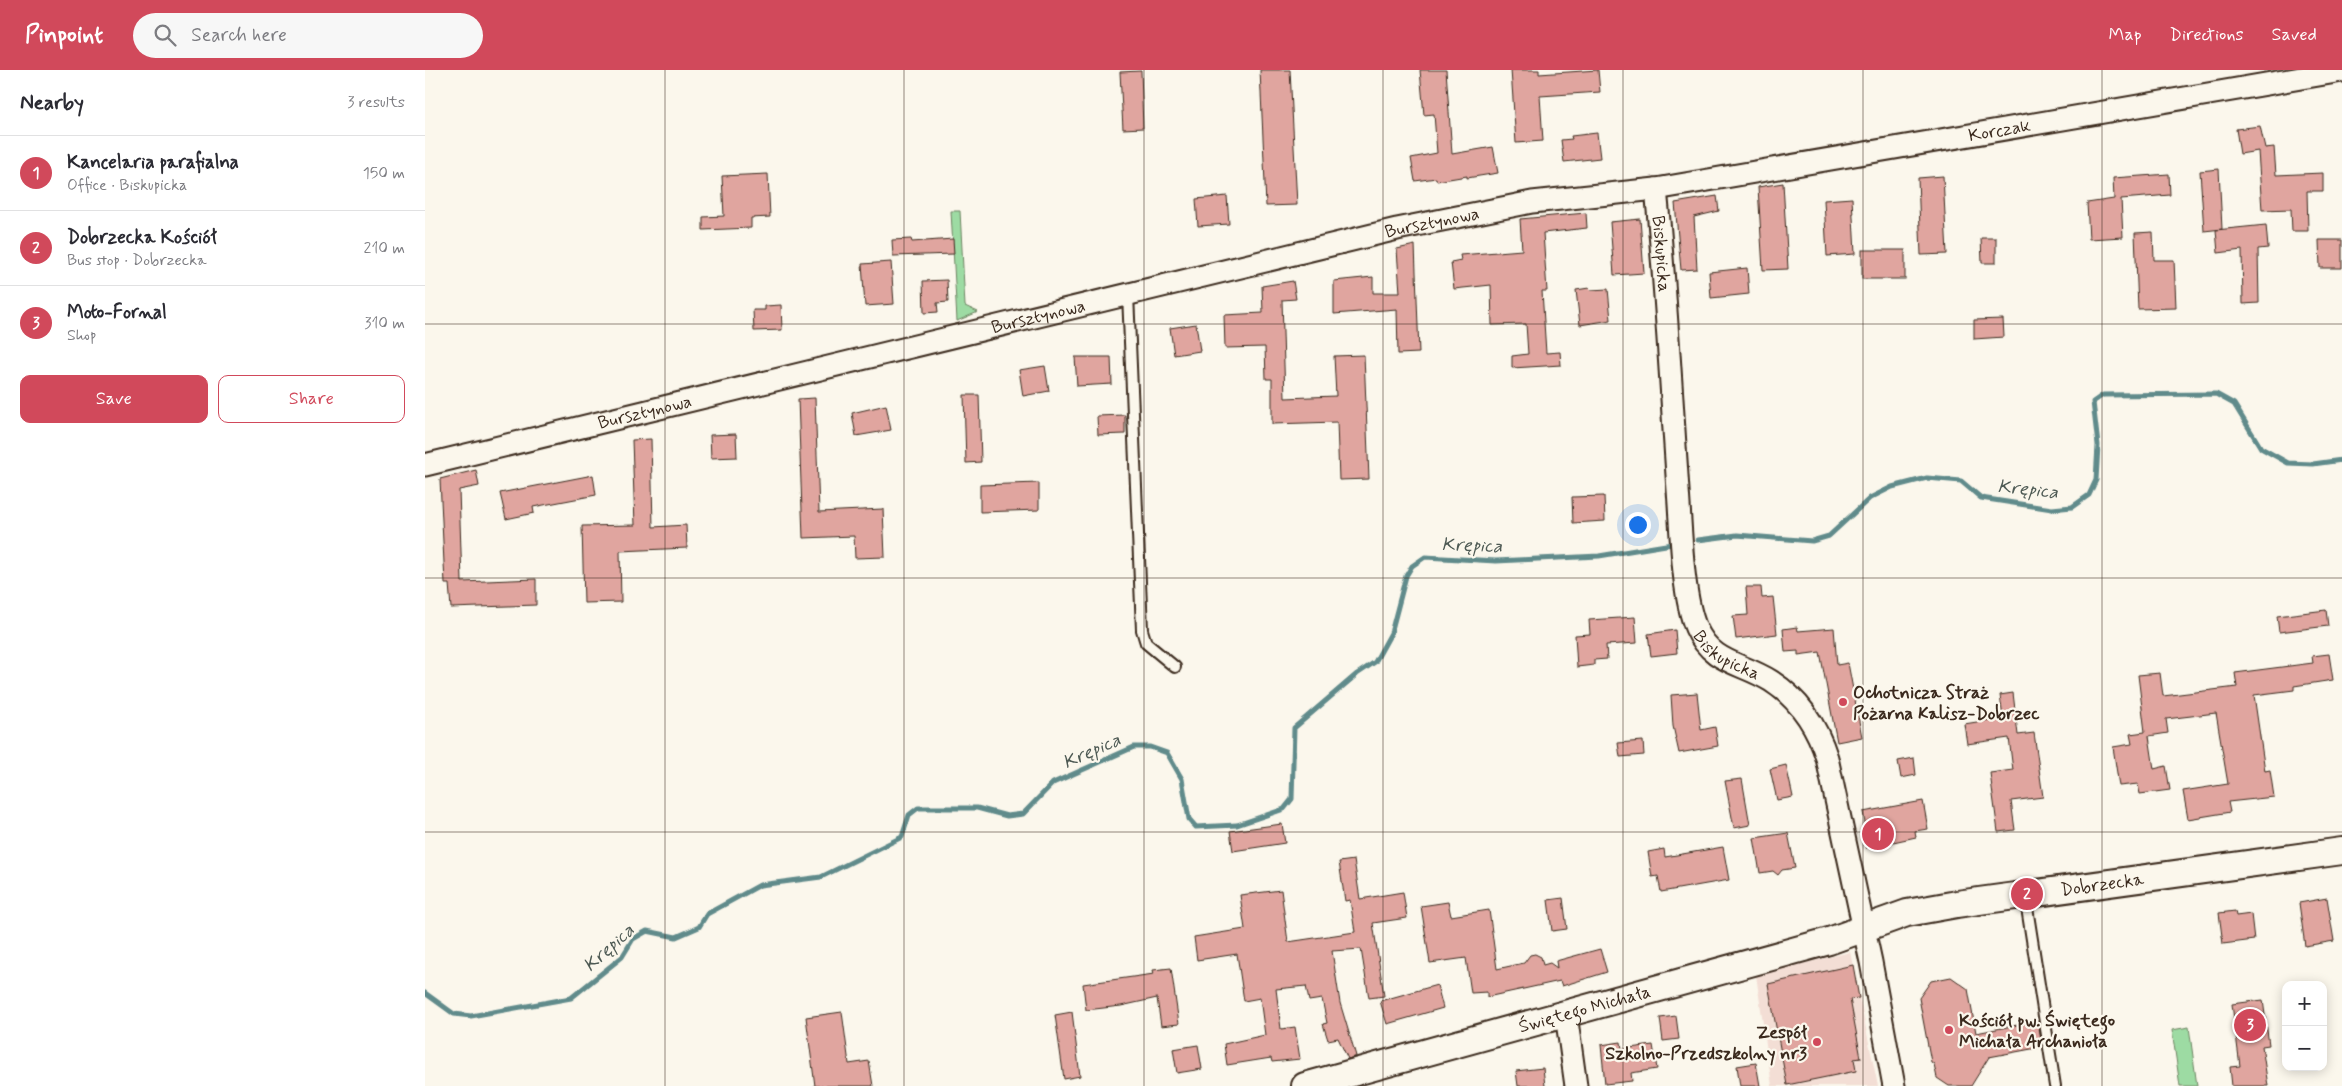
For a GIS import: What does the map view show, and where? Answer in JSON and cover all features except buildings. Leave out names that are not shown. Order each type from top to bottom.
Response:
[{"type":"street","name":"Korczak","points":[[1656,189],[2342,71]]},
{"type":"street","name":"Bursztynowa","points":[[425,465],[1128,294],[1483,210],[1532,202],[1656,189]]},
{"type":"street","name":"Biskupicka","points":[[1656,189],[1682,540],[1693,620],[1702,640],[1710,650],[1729,662],[1771,681],[1787,693],[1813,723],[1827,758],[1864,928],[1894,1086]]},
{"type":"street","name":"Dobrzecka","points":[[1864,928],[1907,913],[2025,894],[2342,851]]},
{"type":"street","name":"Świętego Michała","points":[[1305,1086],[1810,946],[1864,928]]},
{"type":"street","points":[[1566,1014],[1577,1086]]},
{"type":"lane","points":[[1128,294],[1142,630],[1146,642],[1175,667]]},
{"type":"lane","points":[[2025,894],[2055,1086]]},
{"type":"shaded area","name":"Zespół Szkolno-Przedszkolny nr3","points":[[1850,952],[1878,1086],[1772,1086],[1756,975]]},
{"type":"green space","points":[[951,211],[960,211],[965,306],[978,312],[957,321]]},
{"type":"green space","points":[[2189,1027],[2197,1086],[2180,1086],[2172,1030]]},
{"type":"waterway","name":"Krępica","points":[[1698,540],[1737,535],[1812,541],[1829,536],[1870,498],[1892,487],[1927,478],[1961,481],[1981,498],[2052,509],[2072,507],[2089,495],[2096,480],[2098,445],[2093,402],[2103,395],[2216,394],[2234,404],[2261,448],[2288,463],[2313,464],[2342,460]]},
{"type":"waterway","name":"Krępica","points":[[425,993],[454,1014],[471,1016],[571,998],[622,957],[633,939],[647,931],[676,937],[699,927],[707,914],[760,885],[821,877],[902,837],[909,815],[918,808],[977,808],[1007,816],[1023,814],[1053,783],[1134,747],[1150,747],[1167,753],[1182,779],[1189,819],[1196,827],[1237,825],[1284,809],[1292,799],[1294,728],[1357,674],[1375,662],[1391,633],[1406,576],[1412,566],[1425,557],[1496,561],[1599,556],[1672,544]]},
{"type":"place","name":"Ochotnicza Straż Pożarna Kalisz-Dobrzec","points":[[1843,702]]},
{"type":"place","name":"Kancelaria parafialna","points":[[1878,834]]},
{"type":"place","name":"Dobrzecka Kościół","points":[[2027,894]]},
{"type":"place","name":"Moto-Fornal","points":[[2250,1025]]},
{"type":"place","name":"Kościół pw. Świętego Michała Archanioła","points":[[1949,1030]]},
{"type":"place","name":"Zespół Szkolno-Przedszkolny nr3","points":[[1817,1042]]}]
